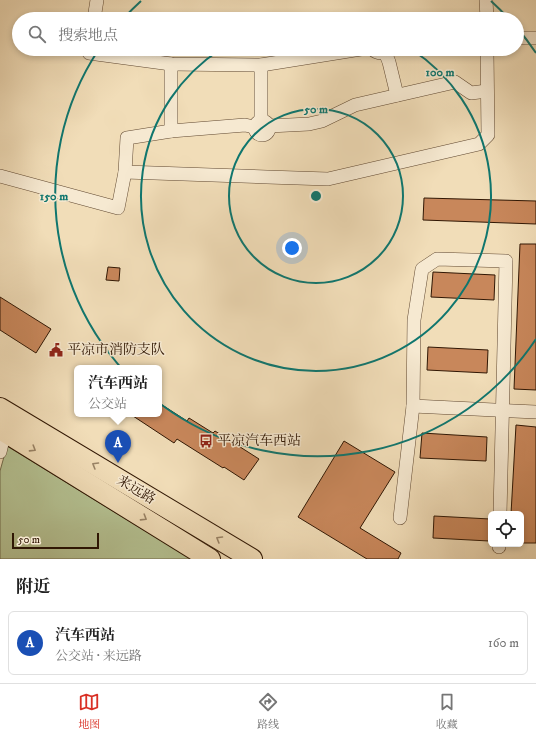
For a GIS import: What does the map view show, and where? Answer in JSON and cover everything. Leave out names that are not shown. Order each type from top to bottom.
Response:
[{"type":"main road","name":"来远路","points":[[4,421],[210,559]]},
{"type":"main road","name":"来远路","points":[[4,421],[252,559]]},
{"type":"street","points":[[95,12],[96,0]]},
{"type":"street","points":[[486,0],[487,12]]},
{"type":"street","points":[[524,38],[536,38]]},
{"type":"street","points":[[111,56],[171,64],[261,65],[317,56]]},
{"type":"street","points":[[386,56],[389,62],[397,95]]},
{"type":"street","points":[[125,172],[328,179],[479,144],[488,135],[487,56]]},
{"type":"street","points":[[171,64],[171,131]]},
{"type":"street","points":[[261,65],[261,125]]},
{"type":"street","points":[[0,176],[118,208],[125,172],[127,138],[171,131],[245,125],[309,124],[322,121],[355,105],[455,82],[471,93],[488,91]]},
{"type":"street","points":[[400,518],[414,406],[414,320],[422,269],[437,260],[506,262],[500,511]]},
{"type":"street","points":[[414,406],[536,412]]},
{"type":"street","points":[[0,452],[4,421]]},
{"type":"green space","points":[[7,446],[191,559],[0,559],[0,471]]},
{"type":"building","points":[[424,198],[536,201],[536,224],[423,220]]},
{"type":"building","points":[[520,244],[536,244],[536,390],[514,389]]},
{"type":"building","points":[[108,267],[120,268],[119,281],[106,280]]},
{"type":"building","points":[[433,272],[495,275],[494,300],[431,297]]},
{"type":"building","points":[[0,297],[51,329],[36,353],[0,330]]},
{"type":"building","points":[[428,347],[488,350],[487,373],[427,370]]},
{"type":"building","name":"平凉汽车西站","points":[[162,405],[187,421],[189,418],[213,433],[215,431],[259,459],[244,480],[177,439],[174,443],[135,417],[162,417]]},
{"type":"building","points":[[516,425],[536,427],[536,543],[524,543],[524,511],[511,511]]},
{"type":"building","points":[[422,433],[487,437],[486,461],[420,458]]},
{"type":"building","points":[[344,441],[395,472],[360,528],[401,553],[398,559],[367,559],[298,517]]},
{"type":"building","points":[[434,516],[488,519],[488,541],[433,538]]},
{"type":"place","name":"平凉市消防支队","points":[[56,350]]},
{"type":"place","name":"平凉汽车西站","points":[[206,441]]},
{"type":"place","name":"汽车西站","points":[[118,463]]}]
